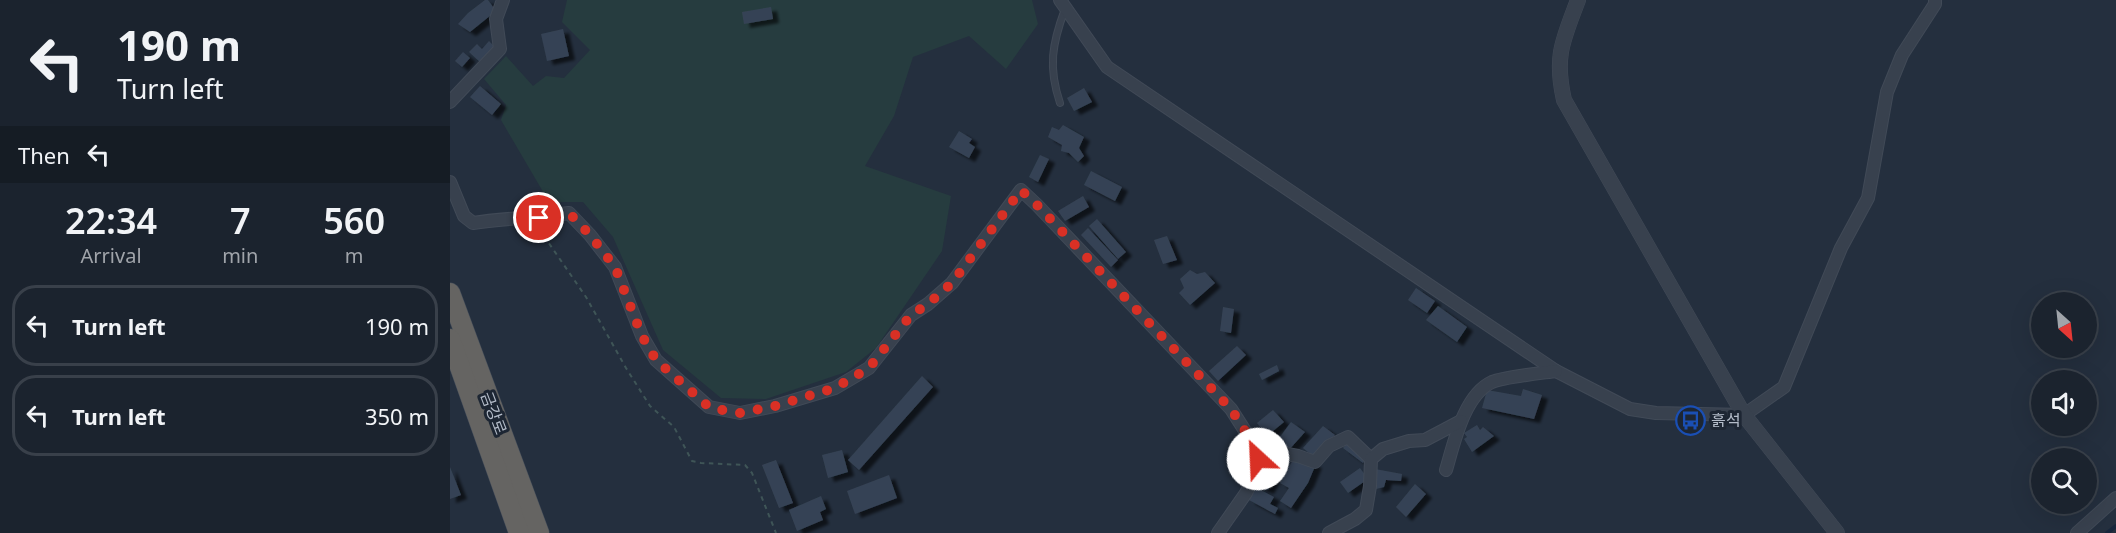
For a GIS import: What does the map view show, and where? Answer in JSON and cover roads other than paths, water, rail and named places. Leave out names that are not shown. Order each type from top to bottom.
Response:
[{"type":"highway","name":"금강로","points":[[450,293],[539,533]]},
{"type":"highway","name":"금강로","points":[[450,339],[519,533]]},
{"type":"street","points":[[450,102],[500,49],[496,20],[503,0]]},
{"type":"street","points":[[1578,0],[1560,52],[1559,76],[1564,100],[1744,415],[1837,533]]},
{"type":"street","points":[[1062,4],[1107,67],[1557,371],[1630,409],[1656,413],[1744,415],[1784,387],[1841,248],[1868,198],[1887,92],[1902,55],[1935,4],[1935,0]]},
{"type":"street","points":[[450,182],[464,216],[473,223],[512,217],[539,218],[569,213],[615,267],[642,336],[656,360],[710,408],[740,413],[775,406],[835,388],[869,368],[911,315],[952,283],[1021,190],[1231,409],[1254,445],[1260,463],[1246,493],[1218,533]]},
{"type":"street","points":[[1446,470],[1461,421],[1478,393],[1493,382],[1557,371]]},
{"type":"street","points":[[1329,533],[1365,510],[1370,486],[1371,459],[1383,449],[1409,441],[1425,440],[1461,421]]},
{"type":"street","points":[[1258,459],[1271,451],[1315,462],[1329,446],[1348,437],[1371,459]]},
{"type":"street","points":[[2077,533],[2116,498]]},
{"type":"lane","points":[[1060,103],[1053,83],[1052,56],[1062,4]]},
{"type":"waterway","points":[[2107,533],[2116,526]]},
{"type":"place","name":"흙석","points":[[1690,420]]}]
